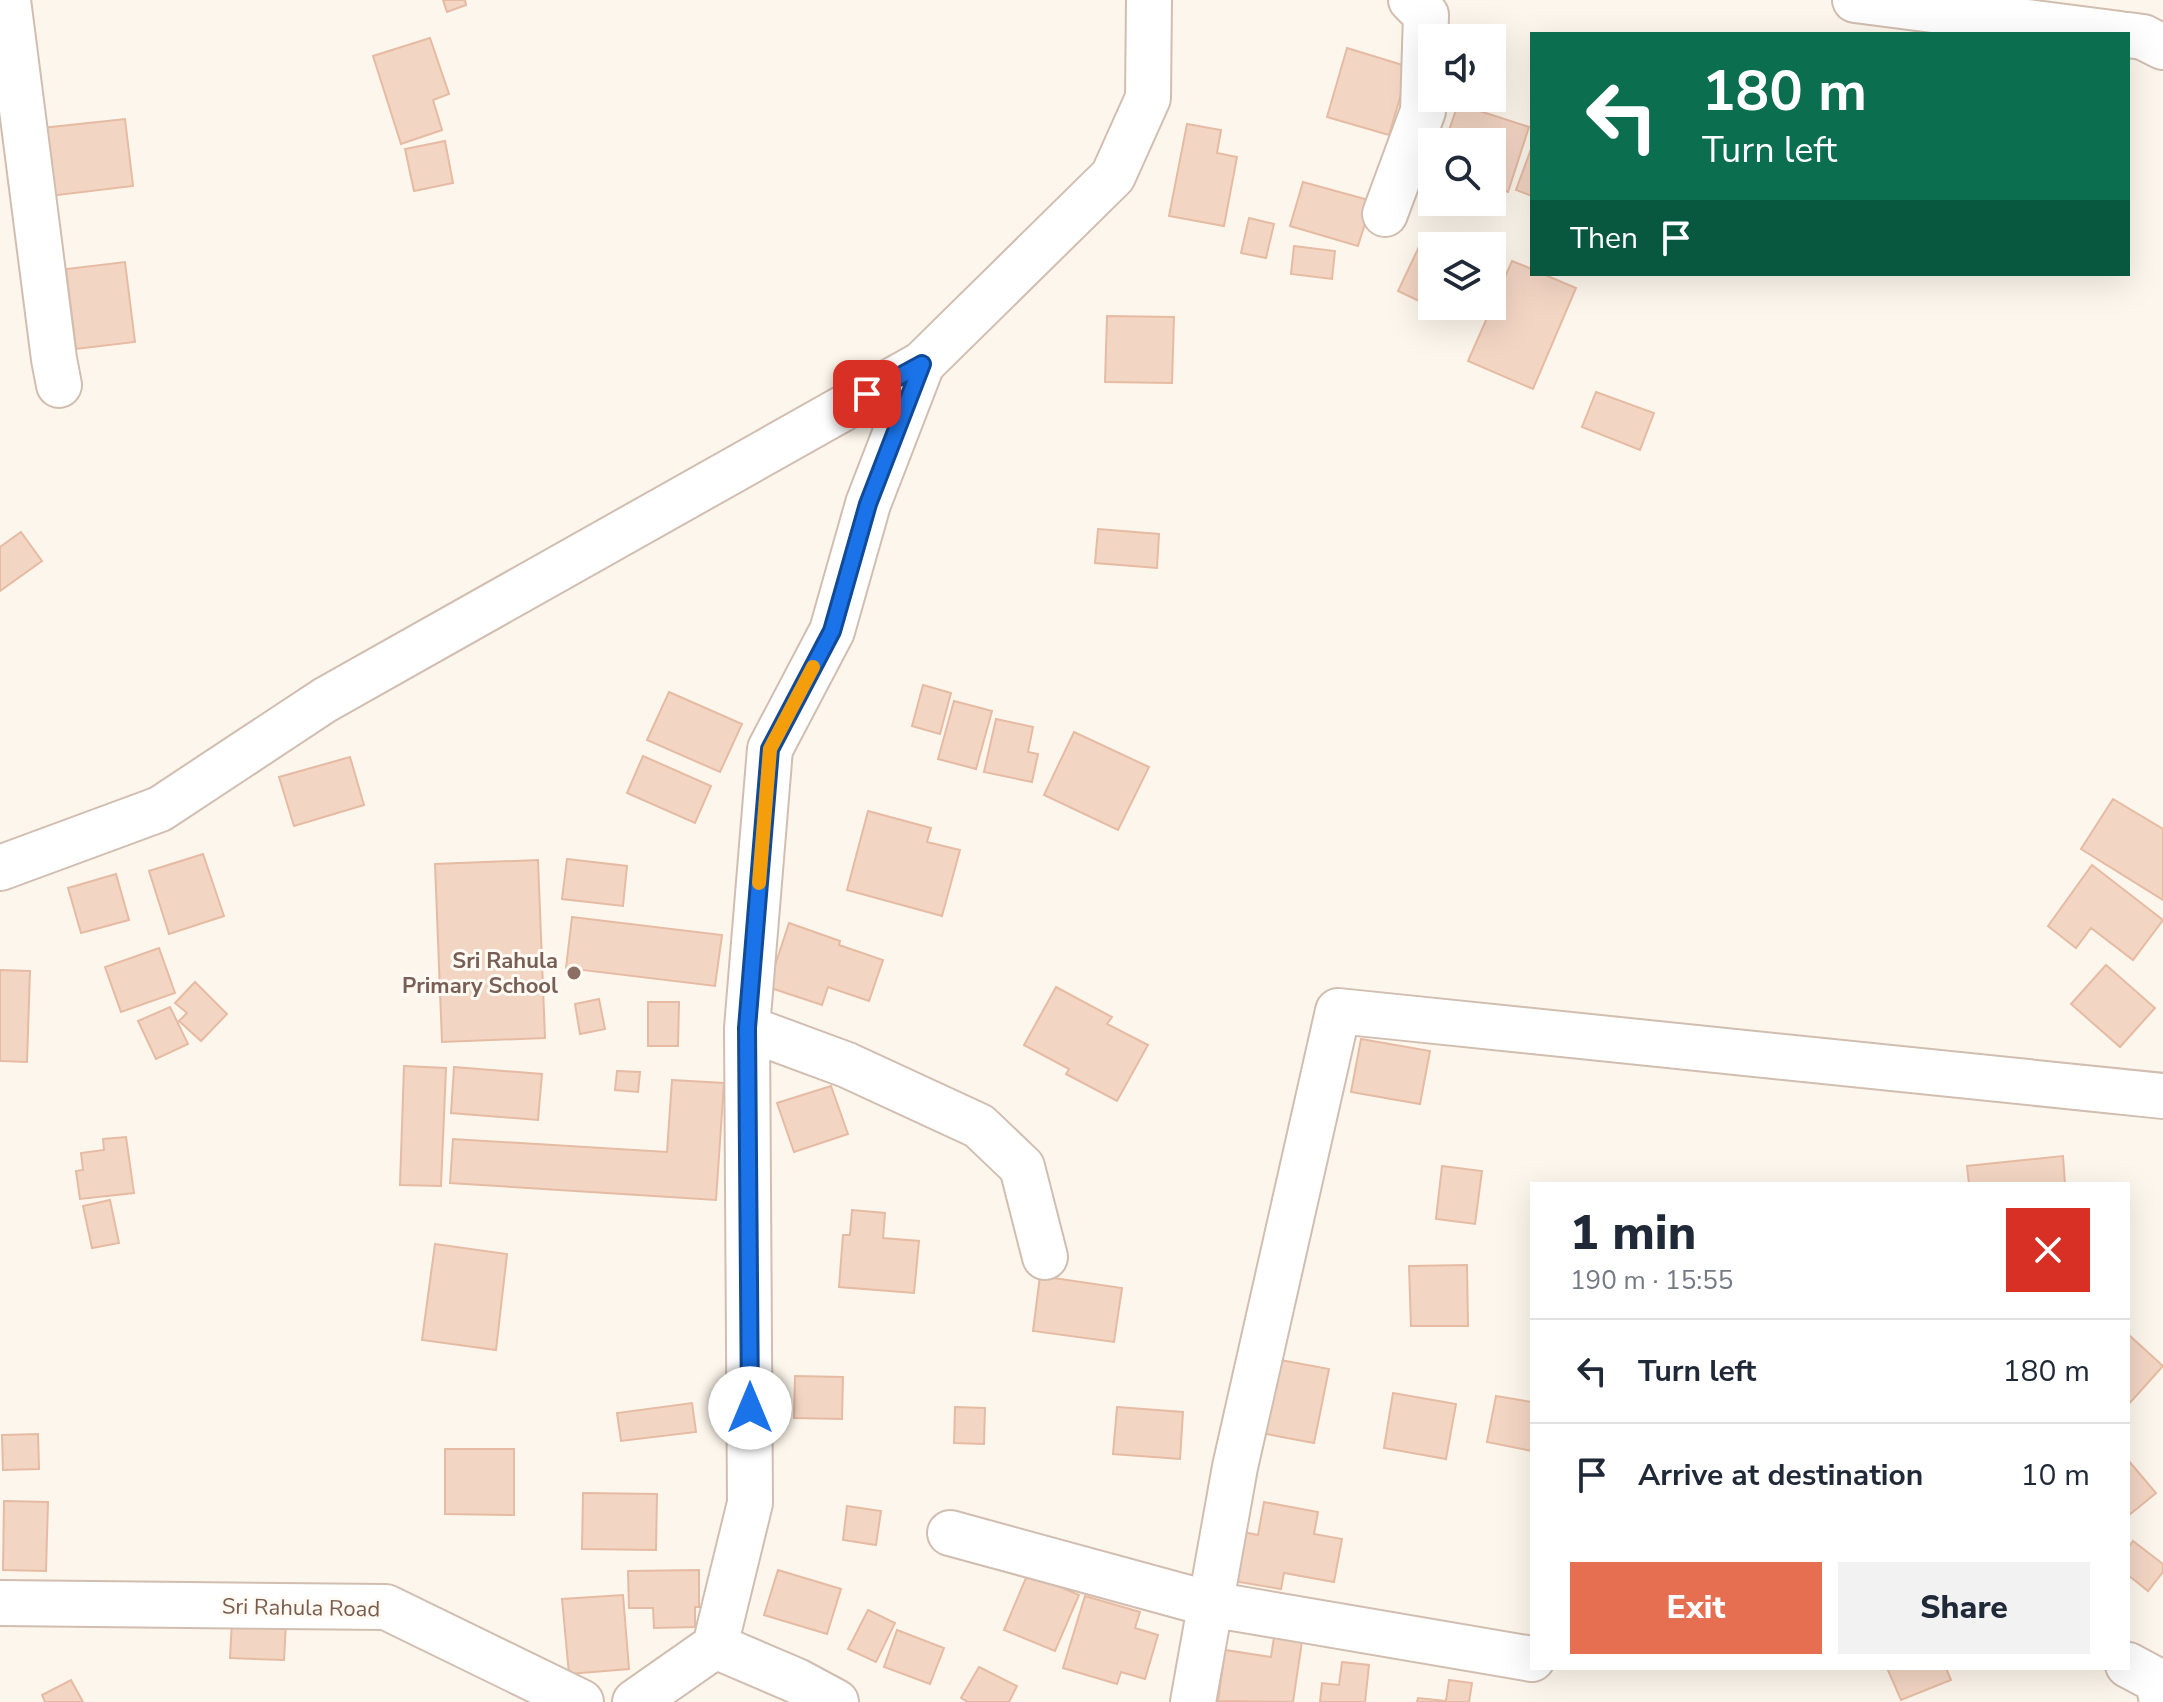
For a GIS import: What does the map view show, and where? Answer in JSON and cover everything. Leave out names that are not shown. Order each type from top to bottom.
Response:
[{"type":"street","points":[[8,0],[59,385]]},
{"type":"street","points":[[0,868],[160,809],[325,700],[922,364],[1113,176],[1148,98],[1149,0]]},
{"type":"street","points":[[1385,214],[1423,111],[1426,15],[1411,0]]},
{"type":"street","points":[[1855,0],[2104,32]]},
{"type":"street","points":[[2130,35],[2143,37],[2163,47]]},
{"type":"street","points":[[635,1702],[715,1646],[750,1503],[747,1028],[770,749],[832,631],[868,504],[922,364]]},
{"type":"street","points":[[1193,1702],[1235,1467],[1338,1011],[2163,1096]]},
{"type":"street","points":[[747,1028],[847,1065],[979,1126],[1022,1167],[1045,1257]]},
{"type":"street","points":[[950,1533],[1210,1604],[1530,1659]]},
{"type":"street","name":"Sri Rahula Road","points":[[0,1603],[386,1607],[581,1702]]},
{"type":"street","points":[[715,1646],[797,1681],[836,1702]]},
{"type":"street","points":[[2130,1666],[2158,1681],[2162,1702]]},
{"type":"building","points":[[443,0],[465,0],[466,5],[447,12]]},
{"type":"building","points":[[430,38],[449,94],[433,100],[442,130],[401,144],[373,56]]},
{"type":"building","points":[[1347,48],[1409,67],[1389,135],[1327,117]]},
{"type":"building","points":[[1455,112],[1483,112],[1529,127],[1508,192],[1506,128],[1450,128]]},
{"type":"building","points":[[125,119],[133,186],[50,196],[42,128]]},
{"type":"building","points":[[1187,124],[1221,130],[1217,153],[1237,157],[1224,226],[1169,216]]},
{"type":"building","points":[[445,141],[453,183],[414,191],[405,149]]},
{"type":"building","points":[[1530,152],[1530,195],[1516,190]]},
{"type":"building","points":[[1303,182],[1372,201],[1358,246],[1290,226]]},
{"type":"building","points":[[1249,218],[1274,224],[1266,258],[1241,253]]},
{"type":"building","points":[[1294,246],[1335,251],[1332,279],[1291,274]]},
{"type":"building","points":[[1418,249],[1418,300],[1398,291]]},
{"type":"building","points":[[1512,261],[1530,268],[1530,276],[1548,276],[1576,288],[1533,389],[1468,361],[1486,320],[1506,320],[1506,275]]},
{"type":"building","points":[[125,262],[135,342],[76,349],[66,269]]},
{"type":"building","points":[[1107,316],[1174,317],[1172,383],[1105,382]]},
{"type":"building","points":[[1596,392],[1654,413],[1640,450],[1582,427]]},
{"type":"building","points":[[1098,529],[1159,534],[1157,568],[1095,563]]},
{"type":"building","points":[[21,532],[42,561],[0,591],[0,547]]},
{"type":"building","points":[[923,685],[951,693],[940,734],[912,726]]},
{"type":"building","points":[[669,692],[742,724],[720,772],[647,740]]},
{"type":"building","points":[[954,701],[992,711],[976,769],[938,759]]},
{"type":"building","points":[[996,719],[1033,727],[1028,752],[1038,754],[1032,782],[984,772]]},
{"type":"building","points":[[1074,732],[1149,767],[1118,830],[1044,795]]},
{"type":"building","points":[[643,756],[711,786],[695,823],[627,793]]},
{"type":"building","points":[[350,757],[364,805],[294,826],[279,777]]},
{"type":"building","points":[[2113,799],[2163,829],[2163,900],[2081,849]]},
{"type":"building","points":[[868,811],[931,828],[927,842],[960,850],[942,916],[847,890]]},
{"type":"building","points":[[203,854],[224,916],[169,934],[149,871]]},
{"type":"building","points":[[567,859],[627,866],[623,906],[562,899]]},
{"type":"building","points":[[538,860],[545,1038],[442,1042],[435,864]]},
{"type":"building","points":[[2092,865],[2163,920],[2133,960],[2091,928],[2076,948],[2048,926]]},
{"type":"building","points":[[116,874],[129,920],[81,933],[68,888]]},
{"type":"building","points":[[572,917],[722,935],[715,986],[566,968]]},
{"type":"building","points":[[789,923],[883,960],[869,1001],[828,987],[822,1005],[768,987]]},
{"type":"building","points":[[159,948],[175,993],[121,1012],[105,967]]},
{"type":"building","points":[[2106,965],[2155,1008],[2120,1047],[2071,1004]]},
{"type":"building","points":[[0,970],[30,971],[27,1062],[0,1061]]},
{"type":"building","points":[[195,982],[227,1014],[201,1041],[179,1021],[187,1013],[175,1003]]},
{"type":"building","points":[[1056,987],[1112,1017],[1107,1024],[1148,1045],[1117,1101],[1066,1074],[1069,1069],[1024,1045]]},
{"type":"building","points":[[599,999],[605,1029],[580,1034],[575,1004]]},
{"type":"building","points":[[648,1002],[679,1002],[678,1046],[648,1046]]},
{"type":"building","points":[[170,1007],[188,1044],[156,1059],[138,1021]]},
{"type":"building","points":[[1361,1039],[1430,1051],[1420,1104],[1351,1092]]},
{"type":"building","points":[[404,1066],[446,1068],[441,1186],[400,1185]]},
{"type":"building","points":[[454,1067],[542,1074],[538,1120],[451,1113]]},
{"type":"building","points":[[617,1071],[640,1072],[638,1092],[615,1090]]},
{"type":"building","points":[[672,1080],[724,1083],[716,1200],[450,1183],[453,1139],[667,1152]]},
{"type":"building","points":[[831,1086],[848,1134],[794,1152],[777,1103]]},
{"type":"building","points":[[126,1137],[134,1193],[80,1199],[76,1171],[83,1170],[81,1153],[104,1150],[103,1139]]},
{"type":"building","points":[[2063,1156],[2065,1182],[1969,1182],[1967,1166]]},
{"type":"building","points":[[1442,1166],[1482,1171],[1475,1224],[1436,1219]]},
{"type":"building","points":[[110,1200],[119,1243],[92,1248],[83,1206]]},
{"type":"building","points":[[852,1210],[885,1213],[883,1238],[919,1241],[914,1293],[839,1287],[843,1235],[850,1235]]},
{"type":"building","points":[[435,1244],[507,1254],[496,1350],[422,1340]]},
{"type":"building","points":[[1467,1265],[1468,1326],[1411,1326],[1409,1266]]},
{"type":"building","points":[[1040,1276],[1122,1288],[1114,1342],[1033,1331]]},
{"type":"building","points":[[2130,1336],[2163,1366],[2130,1403]]},
{"type":"building","points":[[1275,1359],[1329,1369],[1314,1443],[1261,1433]]},
{"type":"building","points":[[795,1376],[843,1377],[842,1419],[794,1418]]},
{"type":"building","points":[[1393,1393],[1456,1404],[1446,1459],[1384,1448]]},
{"type":"building","points":[[1496,1396],[1530,1402],[1530,1451],[1487,1442]]},
{"type":"building","points":[[692,1403],[696,1432],[621,1441],[617,1413]]},
{"type":"building","points":[[955,1407],[985,1408],[984,1444],[954,1443]]},
{"type":"building","points":[[1117,1407],[1183,1412],[1180,1459],[1113,1454]]},
{"type":"building","points":[[38,1434],[39,1469],[3,1470],[2,1435]]},
{"type":"building","points":[[445,1449],[514,1449],[514,1515],[445,1514]]},
{"type":"building","points":[[2130,1462],[2156,1493],[2130,1514]]},
{"type":"building","points":[[583,1493],[657,1494],[656,1550],[582,1549]]},
{"type":"building","points":[[4,1501],[48,1502],[46,1571],[3,1570]]},
{"type":"building","points":[[1264,1502],[1318,1512],[1314,1534],[1342,1539],[1334,1582],[1284,1573],[1281,1589],[1233,1581],[1243,1532],[1258,1535]]},
{"type":"building","points":[[847,1506],[881,1511],[876,1545],[843,1540]]},
{"type":"building","points":[[2133,1541],[2163,1564],[2163,1572],[2148,1591],[2130,1577],[2130,1545]]},
{"type":"building","points":[[699,1570],[699,1607],[695,1607],[695,1627],[654,1628],[653,1608],[629,1608],[628,1571]]},
{"type":"building","points":[[778,1570],[841,1589],[827,1634],[764,1615]]},
{"type":"building","points":[[1028,1573],[1079,1595],[1055,1651],[1004,1630]]},
{"type":"building","points":[[623,1595],[629,1669],[569,1674],[562,1599]]},
{"type":"building","points":[[1085,1596],[1140,1612],[1135,1628],[1158,1635],[1145,1679],[1121,1672],[1117,1684],[1063,1668]]},
{"type":"building","points":[[868,1610],[895,1623],[876,1662],[848,1649]]},
{"type":"building","points":[[232,1620],[286,1622],[284,1660],[230,1658]]},
{"type":"building","points":[[897,1630],[944,1648],[930,1684],[884,1667]]},
{"type":"building","points":[[1274,1637],[1302,1641],[1293,1702],[1218,1701],[1225,1650],[1271,1657]]},
{"type":"building","points":[[1342,1662],[1369,1665],[1365,1702],[1320,1702],[1322,1683],[1339,1685]]},
{"type":"building","points":[[979,1667],[1017,1686],[1009,1702],[968,1702],[961,1698]]},
{"type":"building","points":[[1888,1670],[1947,1670],[1951,1680],[1901,1700]]},
{"type":"building","points":[[71,1680],[83,1702],[45,1702],[42,1695]]},
{"type":"building","points":[[1449,1680],[1472,1683],[1469,1702],[1417,1702],[1418,1698],[1446,1701]]},
{"type":"slow traffic","points":[[759,883],[770,749],[813,667]]},
{"type":"place","name":"Sri Rahula Primary School","points":[[574,973]]},
{"type":"route","points":[[750,1408],[747,1028],[770,749],[832,631],[868,504],[922,364],[867,394]]}]
